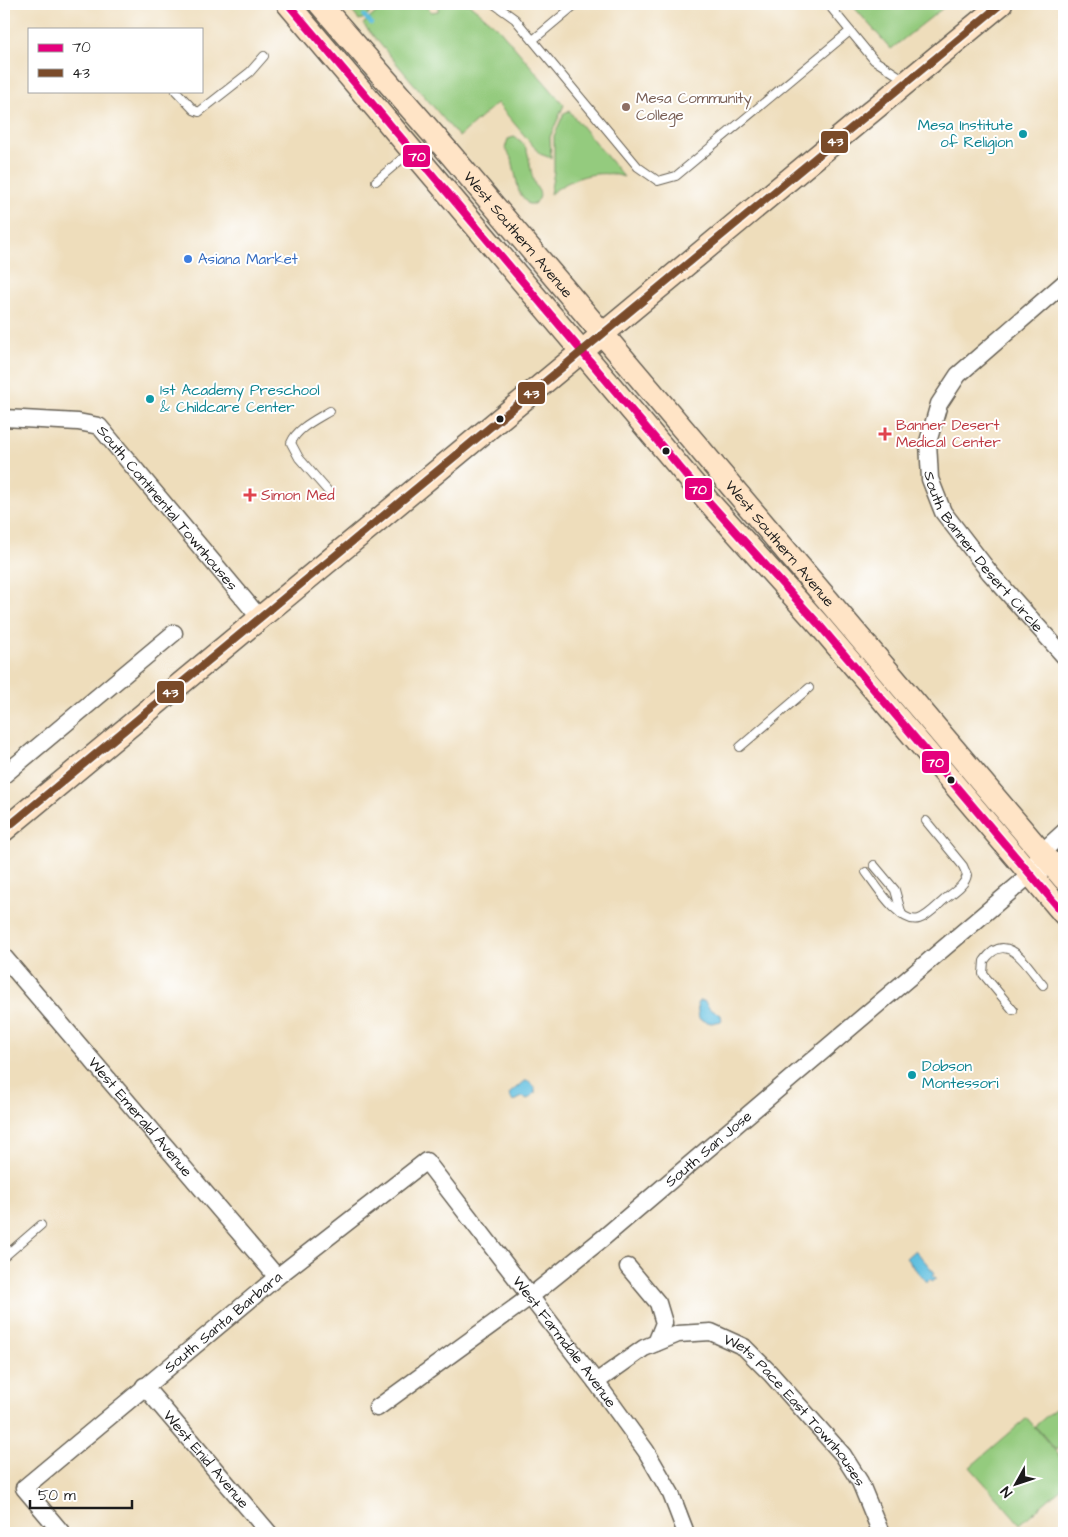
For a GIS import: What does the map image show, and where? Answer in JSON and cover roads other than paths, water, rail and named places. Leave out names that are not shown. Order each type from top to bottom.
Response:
[{"type":"main road","name":"West Southern Avenue","points":[[288,4],[581,351],[880,697],[1064,914]]},
{"type":"main road","name":"West Southern Avenue","points":[[320,4],[897,681],[1056,864]]},
{"type":"main road","points":[[4,830],[1001,4]]},
{"type":"main road","points":[[325,48],[333,46],[344,52],[383,95],[422,123]]},
{"type":"main road","points":[[759,557],[767,556],[776,559],[823,610],[847,621]]},
{"type":"main road","points":[[880,697],[897,681]]},
{"type":"street","name":"South Banner Desert Circle","points":[[1064,283],[958,375],[940,404],[928,442],[928,451],[930,479],[943,512],[995,579],[1064,656]]},
{"type":"street","name":"South Continental Townhouses","points":[[4,418],[78,422],[99,426],[259,617]]},
{"type":"street","points":[[4,775],[174,633]]},
{"type":"street","points":[[1030,874],[1056,864],[1064,832]]},
{"type":"street","name":"South San Jose","points":[[377,1408],[531,1296],[624,1220],[1030,874]]},
{"type":"street","name":"West Emerald Avenue","points":[[4,957],[277,1277]]},
{"type":"street","name":"West Farmdale Avenue","points":[[426,1161],[531,1296],[646,1451],[671,1494],[686,1533]]},
{"type":"street","name":"South Santa Barbara","points":[[62,1533],[24,1488],[277,1277],[426,1161]]},
{"type":"street","points":[[628,1267],[658,1303],[664,1323],[656,1342]]},
{"type":"street","name":"Wets Pace East Townhouses","points":[[596,1382],[644,1348],[678,1334],[711,1332],[744,1347],[770,1373],[843,1455],[860,1482],[881,1533]]},
{"type":"street","name":"West Enid Avenue","points":[[144,1386],[269,1533]]},
{"type":"lane","points":[[494,4],[515,20],[533,40],[638,167],[658,181],[676,176],[850,31]]},
{"type":"lane","points":[[533,40],[576,4]]},
{"type":"lane","points":[[828,4],[874,60],[907,81]]},
{"type":"lane","points":[[177,92],[194,110],[199,112],[250,72],[264,56]]},
{"type":"lane","points":[[376,181],[412,151]]},
{"type":"lane","points":[[327,490],[299,458],[291,443],[293,437],[301,430],[330,411]]},
{"type":"lane","points":[[740,747],[809,688]]},
{"type":"lane","points":[[866,872],[893,908],[911,920],[921,919],[963,884],[966,878],[963,866],[926,821]]},
{"type":"lane","points":[[874,866],[894,890],[902,914]]},
{"type":"lane","points":[[1013,1010],[983,974],[984,961],[993,951],[1006,947],[1013,950],[1043,985]]},
{"type":"lane","points":[[4,1257],[41,1224]]},
{"type":"water","points":[[699,1001],[704,1001],[710,1009],[721,1015],[722,1021],[711,1023],[699,1019],[697,1004]]},
{"type":"water","points":[[524,1081],[529,1081],[535,1089],[535,1093],[528,1099],[522,1097],[513,1102],[509,1094]]},
{"type":"water","points":[[915,1250],[935,1273],[933,1275],[936,1278],[932,1281],[930,1279],[926,1282],[906,1258]]},
{"type":"waterway","points":[[364,16],[371,23]]},
{"type":"place","name":"Mesa Community College","points":[[626,107]]},
{"type":"place","name":"Mesa Institute of Religion","points":[[1023,134]]},
{"type":"place","name":"Asiana Market","points":[[188,259]]},
{"type":"place","name":"1st Academy Preschool & Childcare Center","points":[[150,399]]},
{"type":"place","name":"Banner Desert Medical Center","points":[[885,434]]},
{"type":"place","name":"Simon Med","points":[[250,495]]},
{"type":"place","name":"Dobson Montessori","points":[[912,1075]]}]
